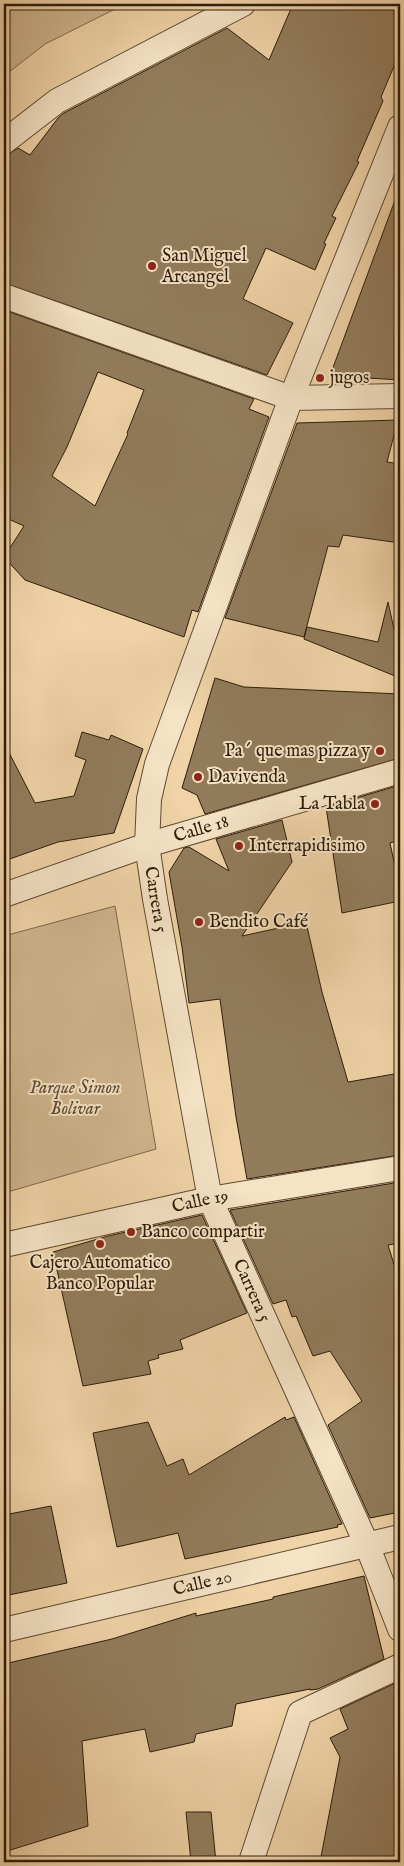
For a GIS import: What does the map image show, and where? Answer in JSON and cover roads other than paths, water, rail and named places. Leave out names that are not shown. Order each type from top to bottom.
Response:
[{"type":"street","points":[[4,142],[57,101],[243,4]]},
{"type":"street","name":"Carrera 5","points":[[400,127],[291,398],[157,764],[149,800],[147,845],[155,899],[210,1199],[367,1544],[400,1629]]},
{"type":"street","points":[[4,296],[291,398],[400,396]]},
{"type":"street","name":"Calle 18","points":[[4,895],[147,845],[400,771]]},
{"type":"street","name":"Calle 19","points":[[4,1245],[210,1199],[400,1168]]},
{"type":"street","name":"Calle 20","points":[[4,1630],[400,1537]]},
{"type":"street","points":[[251,1862],[300,1713],[400,1666]]},
{"type":"place","name":"San Miguel Arcangel","points":[[152,266]]},
{"type":"place","name":"jugos","points":[[320,378]]},
{"type":"place","name":"Pa´ que mas pizza y","points":[[380,751]]},
{"type":"place","name":"Davivenda","points":[[198,777]]},
{"type":"place","name":"La Tabla","points":[[375,804]]},
{"type":"place","name":"Interrapidisimo","points":[[239,846]]},
{"type":"place","name":"Bendito Café","points":[[199,922]]},
{"type":"place","name":"Banco compartir","points":[[131,1232]]},
{"type":"place","name":"Cajero Automatico Banco Popular","points":[[100,1244]]},
{"type":"park label","name":"Parque Simon Bolivar","points":[[75,1098]]}]
